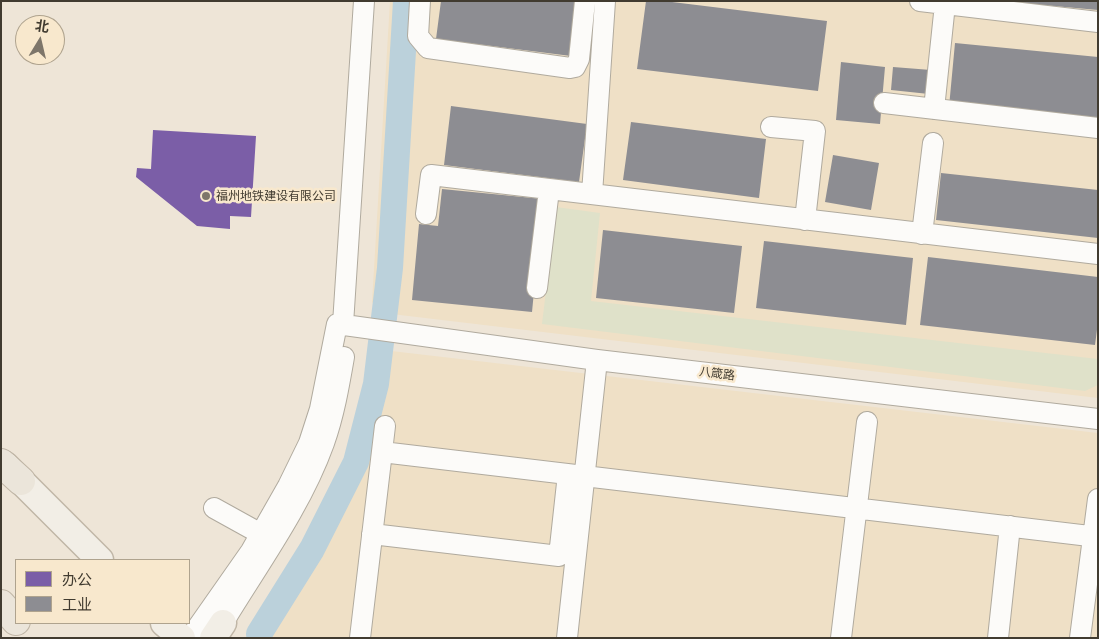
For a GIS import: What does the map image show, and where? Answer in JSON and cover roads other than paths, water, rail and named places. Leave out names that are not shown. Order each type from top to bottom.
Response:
[{"type":"highway","points":[[1,604],[15,620]]},
{"type":"highway","points":[[19,624],[30,638]]},
{"type":"main road","points":[[8,468],[99,559]]},
{"type":"main road","points":[[165,624],[182,638]]},
{"type":"street","points":[[218,631],[290,512],[314,467],[324,443],[336,402],[350,326],[364,1]]},
{"type":"street","points":[[420,1],[418,36],[428,48],[570,68],[575,66],[579,59],[584,1]]},
{"type":"street","points":[[592,194],[605,1]]},
{"type":"street","points":[[920,1],[1098,22]]},
{"type":"street","points":[[934,109],[946,4]]},
{"type":"street","points":[[884,103],[1098,128]]},
{"type":"street","points":[[772,126],[815,130],[805,220]]},
{"type":"street","points":[[922,234],[933,143]]},
{"type":"street","points":[[426,214],[430,175],[1098,254]]},
{"type":"street","points":[[537,288],[549,190]]},
{"type":"street","points":[[190,638],[228,587],[261,534],[310,443],[320,409],[350,326]]},
{"type":"street","name":"八箴路","points":[[350,326],[597,360],[1098,419]]},
{"type":"street","points":[[372,534],[559,556],[597,360]]},
{"type":"street","points":[[841,638],[866,422]]},
{"type":"street","points":[[360,638],[385,426]]},
{"type":"street","points":[[382,452],[1095,536]]},
{"type":"street","points":[[567,638],[576,475]]},
{"type":"street","points":[[1080,638],[1095,536],[1098,499]]},
{"type":"street","points":[[214,508],[261,534]]},
{"type":"street","points":[[998,638],[1010,526]]},
{"type":"waterway","points":[[259,634],[312,549],[356,462],[376,384],[390,268],[406,1]]},
{"type":"place","name":"福州地铁建设有限公司","points":[[206,196]]}]
